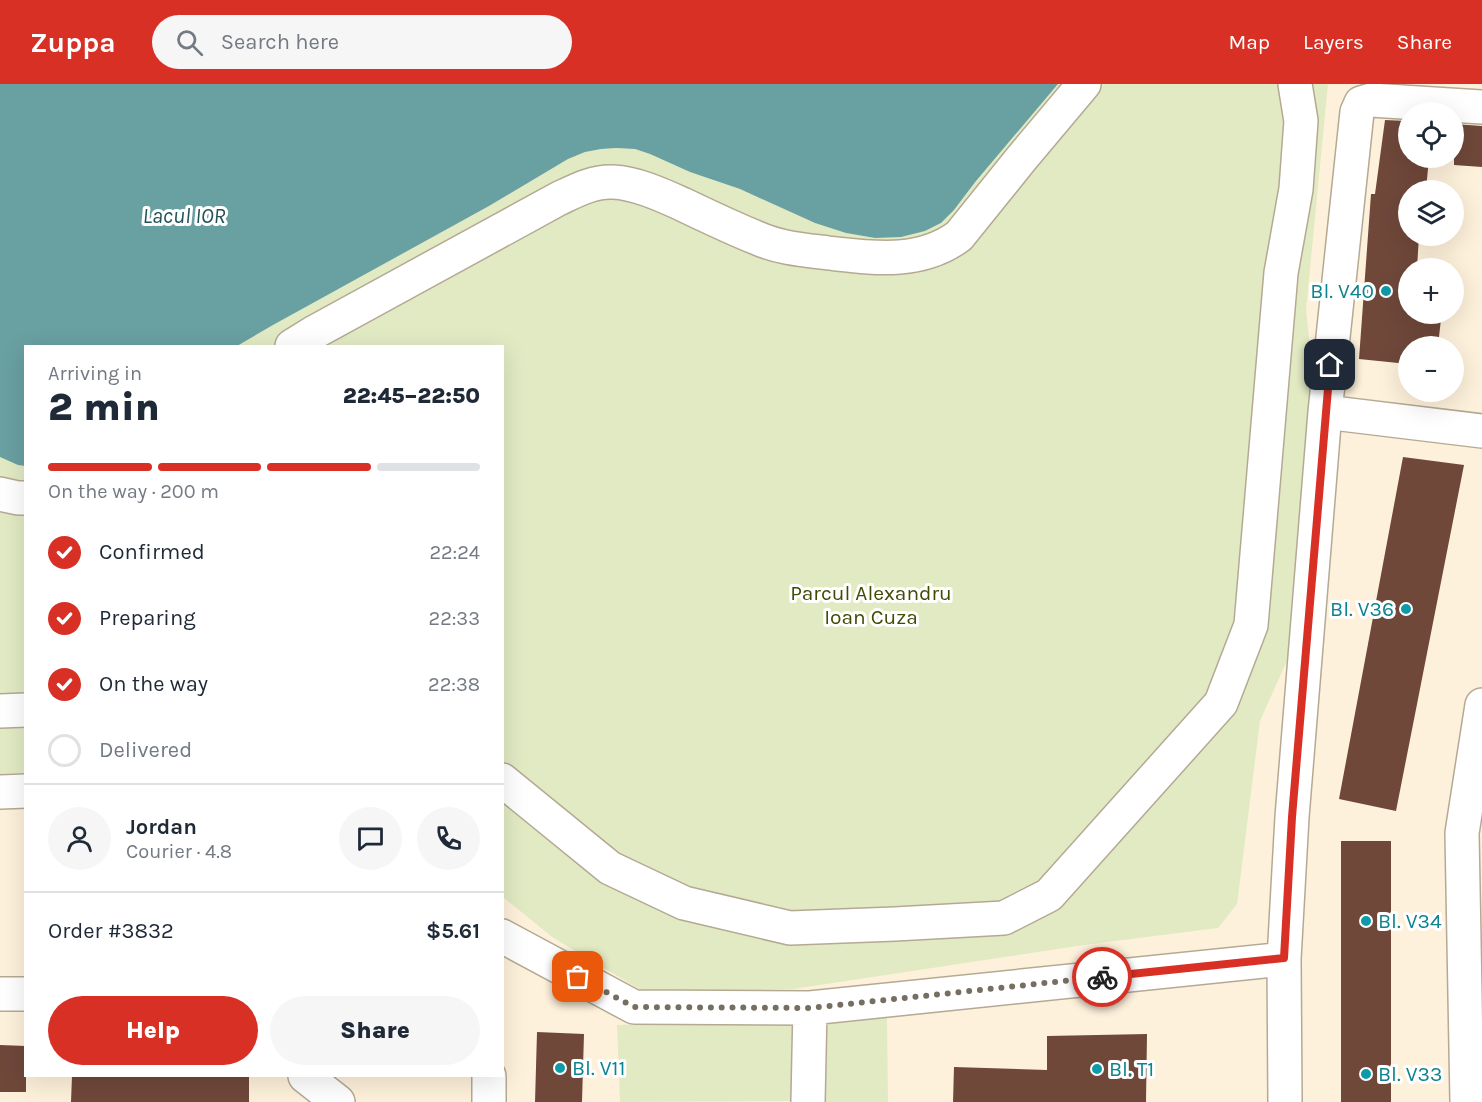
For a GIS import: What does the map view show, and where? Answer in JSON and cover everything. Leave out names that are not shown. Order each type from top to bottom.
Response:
[{"type":"street","points":[[294,345],[558,199],[597,183],[615,182],[653,191],[757,239],[783,247],[894,259],[924,254],[959,236],[1084,84]]},
{"type":"street","points":[[504,782],[610,868],[684,903],[790,928],[1004,918],[1049,895],[1221,703],[1251,625],[1281,273],[1296,189],[1301,121],[1295,84]]},
{"type":"street","points":[[1285,1102],[1284,958],[1292,817],[1325,411],[1357,112],[1361,103],[1371,100],[1482,107]]},
{"type":"street","points":[[1325,411],[1482,431]]},
{"type":"street","points":[[0,494],[24,498]]},
{"type":"street","points":[[1467,1102],[1472,870],[1462,833],[1476,784],[1482,705]]},
{"type":"street","points":[[0,711],[24,710]]},
{"type":"street","points":[[0,792],[24,791]]},
{"type":"street","points":[[504,937],[634,1007],[810,1008],[1284,958]]},
{"type":"street","points":[[0,994],[24,994]]},
{"type":"street","points":[[808,1102],[810,1008]]},
{"type":"street","points":[[306,1077],[338,1102]]},
{"type":"street","points":[[489,1077],[489,1102]]},
{"type":"green space","name":"Parcul Alexandru Ioan Cuza","points":[[1058,84],[1328,84],[1306,310],[1315,394],[1289,656],[1260,721],[1237,904],[1218,928],[1091,944],[793,989],[646,993],[552,937],[504,898],[504,345],[239,345],[489,206],[568,159],[585,152],[616,148],[635,149],[690,172],[740,189],[815,223],[846,233],[875,238],[925,231],[941,223]]},
{"type":"green space","points":[[0,457],[24,466],[24,773],[0,774]]},
{"type":"green space","points":[[887,1016],[888,1102],[823,1102],[822,1017]]},
{"type":"green space","points":[[793,1017],[796,1101],[620,1102],[617,1025]]},
{"type":"water","name":"Lacul IOR","points":[[0,84],[1058,84],[954,210],[941,223],[925,231],[901,237],[875,238],[846,233],[815,223],[740,189],[690,172],[650,154],[635,149],[601,149],[568,159],[489,206],[239,345],[24,345],[24,466],[0,457]]},
{"type":"building","name":"Bl. V40","points":[[1385,120],[1398,121],[1398,168],[1428,168],[1427,180],[1398,180],[1398,246],[1418,246],[1418,258],[1398,258],[1398,324],[1440,324],[1439,336],[1398,336],[1398,363],[1359,359],[1371,194],[1375,194]]},
{"type":"building","points":[[1464,125],[1482,126],[1482,167],[1464,166]]},
{"type":"building","name":"Bl. V36","points":[[1403,457],[1464,465],[1396,811],[1339,799]]},
{"type":"building","name":"Bl. V34","points":[[1341,841],[1391,841],[1391,1102],[1341,1102]]},
{"type":"building","name":"Bl. V11","points":[[537,1032],[584,1034],[582,1102],[535,1102]]},
{"type":"building","name":"Bl. T1","points":[[1147,1034],[1146,1102],[953,1102],[954,1067],[1047,1070],[1047,1036]]},
{"type":"building","points":[[0,1045],[24,1046],[26,1092],[0,1092]]},
{"type":"building","points":[[72,1077],[249,1077],[249,1102],[71,1102]]},
{"type":"way so far","points":[[578,977],[634,1007],[810,1008],[1102,977]]},
{"type":"place","name":"Bl. V40","points":[[1386,291]]},
{"type":"place","name":"Bl. V36","points":[[1406,609]]},
{"type":"place","name":"Bl. V34","points":[[1366,921]]},
{"type":"place","name":"Bl. V11","points":[[560,1068]]},
{"type":"place","name":"Bl. T1","points":[[1097,1069]]},
{"type":"place","name":"Bl. V33","points":[[1366,1074]]},
{"type":"route","points":[[1102,977],[1284,958],[1292,817],[1330,365]]}]
